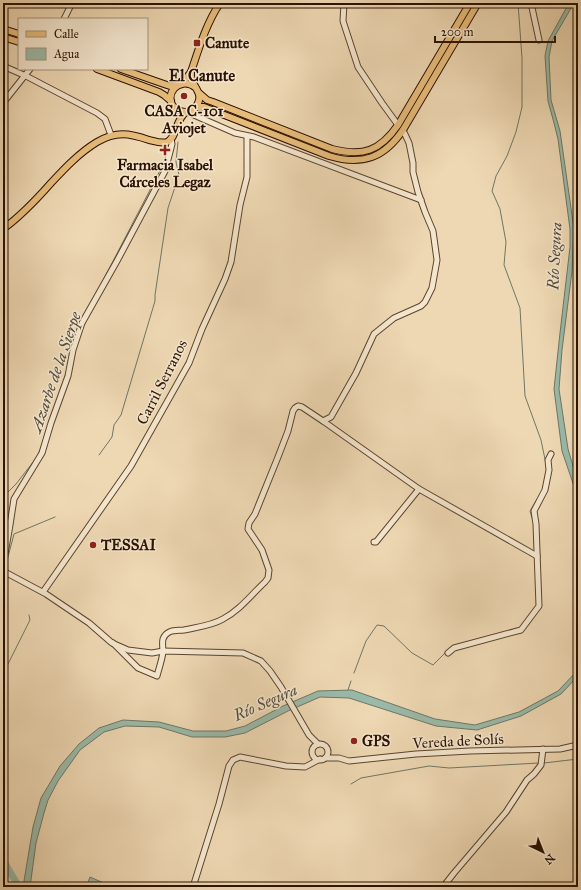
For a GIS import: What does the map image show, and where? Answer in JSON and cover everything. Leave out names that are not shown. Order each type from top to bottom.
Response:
[{"type":"main road","points":[[176,126],[176,114],[170,96],[174,88],[187,78],[191,72],[206,29],[220,3]]},
{"type":"main road","points":[[124,70],[170,86],[187,83],[193,85],[207,100],[332,149],[358,153],[374,148],[387,139],[398,125],[470,3]]},
{"type":"main road","points":[[196,107],[204,107],[329,156],[348,160],[368,158],[376,155],[392,144],[403,130],[478,3]]},
{"type":"main road","points":[[3,29],[18,34]]},
{"type":"main road","points":[[3,37],[18,42]]},
{"type":"main road","points":[[100,70],[159,92],[171,101]]},
{"type":"main road","points":[[3,229],[21,214],[80,154],[95,143],[115,134],[129,134],[161,143],[171,139],[181,116],[196,107],[199,100],[197,90],[191,79],[191,72]]},
{"type":"main road","points":[[174,107],[179,111],[186,112]]},
{"type":"street","points":[[64,18],[72,3]]},
{"type":"street","points":[[344,3],[343,21],[358,67],[398,125]]},
{"type":"street","points":[[531,3],[539,40]]},
{"type":"street","points":[[3,66],[26,76],[97,113],[105,119],[111,135]]},
{"type":"street","points":[[3,103],[29,70]]},
{"type":"street","points":[[186,112],[235,133],[254,137],[421,200]]},
{"type":"street","points":[[323,421],[331,416],[356,373],[374,334],[394,318],[421,306],[425,302],[432,288],[437,260],[433,232],[412,172],[409,143],[403,130]]},
{"type":"street","name":"Carril Serranos","points":[[43,592],[131,466],[189,363],[231,262],[240,205],[247,177],[247,136]]},
{"type":"street","points":[[3,558],[5,554],[14,499],[42,453],[68,376],[82,323],[165,171],[172,144],[171,139]]},
{"type":"street","points":[[3,571],[43,592],[89,623],[113,643],[138,668],[158,676],[163,651],[163,640],[167,634],[173,630],[180,631],[200,627],[222,620],[243,604],[268,578],[269,570],[262,550],[248,529],[249,523],[255,514],[278,457],[288,431],[293,411],[298,406],[302,407],[323,421],[419,489],[537,556]]},
{"type":"street","points":[[448,653],[454,648],[521,630],[539,606],[536,524],[534,511],[546,490],[549,470],[548,460],[551,454]]},
{"type":"street","points":[[374,542],[376,542],[419,489]]},
{"type":"street","points":[[113,643],[128,650],[152,653],[163,651],[243,653],[261,661],[281,687],[309,735],[318,744],[324,745],[328,751],[322,759],[305,767],[286,766],[240,757],[234,760],[229,766],[220,804],[193,887]]},
{"type":"street","points":[[305,767],[313,756],[309,735]]},
{"type":"street","points":[[312,748],[318,744]]},
{"type":"street","name":"Vereda de Solís","points":[[328,751],[339,758],[349,761],[470,751],[560,750],[578,745]]},
{"type":"street","points":[[444,887],[454,873],[506,812],[527,780],[541,765],[543,749]]},
{"type":"street","points":[[313,756],[317,759],[322,759]]},
{"type":"street","name":"Vereda de Solís","points":[[322,759],[339,758]]},
{"type":"water","points":[[569,3],[574,3],[552,41],[549,57],[551,100],[560,131],[574,229],[572,271],[562,350],[559,389],[568,449],[578,483],[578,498],[562,451],[554,389],[570,247],[570,229],[558,139],[548,101],[545,56],[548,41]]},
{"type":"water","points":[[578,670],[578,676],[561,694],[521,716],[477,730],[436,726],[349,698],[320,697],[288,711],[245,733],[225,737],[192,737],[159,727],[125,726],[104,732],[80,750],[58,781],[48,800],[36,843],[30,887],[23,887],[33,827],[41,798],[60,766],[79,744],[99,728],[123,720],[159,722],[193,731],[226,731],[245,726],[283,706],[318,691],[352,690],[435,719],[475,725],[519,712],[558,691]]},
{"type":"water","points":[[90,877],[106,884],[104,887],[86,887]]},
{"type":"waterway","points":[[518,3],[522,58],[522,107],[516,132],[507,156],[496,176],[492,191],[500,209],[506,242],[504,265],[520,308],[525,396],[541,440],[546,464]]},
{"type":"waterway","points":[[99,455],[112,437],[114,425],[121,415],[155,301],[168,208],[179,175],[176,162],[178,142]]},
{"type":"waterway","name":"Azarbe de la Sierpe","points":[[98,290],[164,163]]},
{"type":"waterway","name":"Azarbe de la Sierpe","points":[[38,455],[44,439]]},
{"type":"waterway","name":"Azarbe de la Sierpe","points":[[3,497],[16,484],[34,461]]},
{"type":"waterway","points":[[533,521],[530,511],[537,499]]},
{"type":"waterway","points":[[5,564],[14,534],[55,517]]},
{"type":"waterway","points":[[3,674],[30,620],[29,615]]},
{"type":"waterway","points":[[354,673],[366,641],[377,625],[384,626],[412,653],[433,665],[446,652]]},
{"type":"waterway","points":[[453,646],[459,644]]},
{"type":"waterway","points":[[348,690],[351,681]]},
{"type":"waterway","points":[[544,763],[578,759]]},
{"type":"waterway","points":[[351,784],[361,778],[429,766],[449,768],[539,763]]},
{"type":"waterway","points":[[3,860],[19,887]]},
{"type":"place","name":"Canute","points":[[197,43]]},
{"type":"place","name":"CASA C-101 Aviojet","points":[[184,96]]},
{"type":"place","name":"Farmacia Isabel Cárceles Legaz","points":[[165,150]]},
{"type":"place","name":"TESSAI","points":[[93,545]]},
{"type":"place","name":"GPS","points":[[354,741]]},
{"type":"district","name":"El Canute","points":[[202,75]]},
{"type":"water label","name":"Río Segura","points":[[554,256]]},
{"type":"water label","name":"Río Segura","points":[[265,702]]}]
